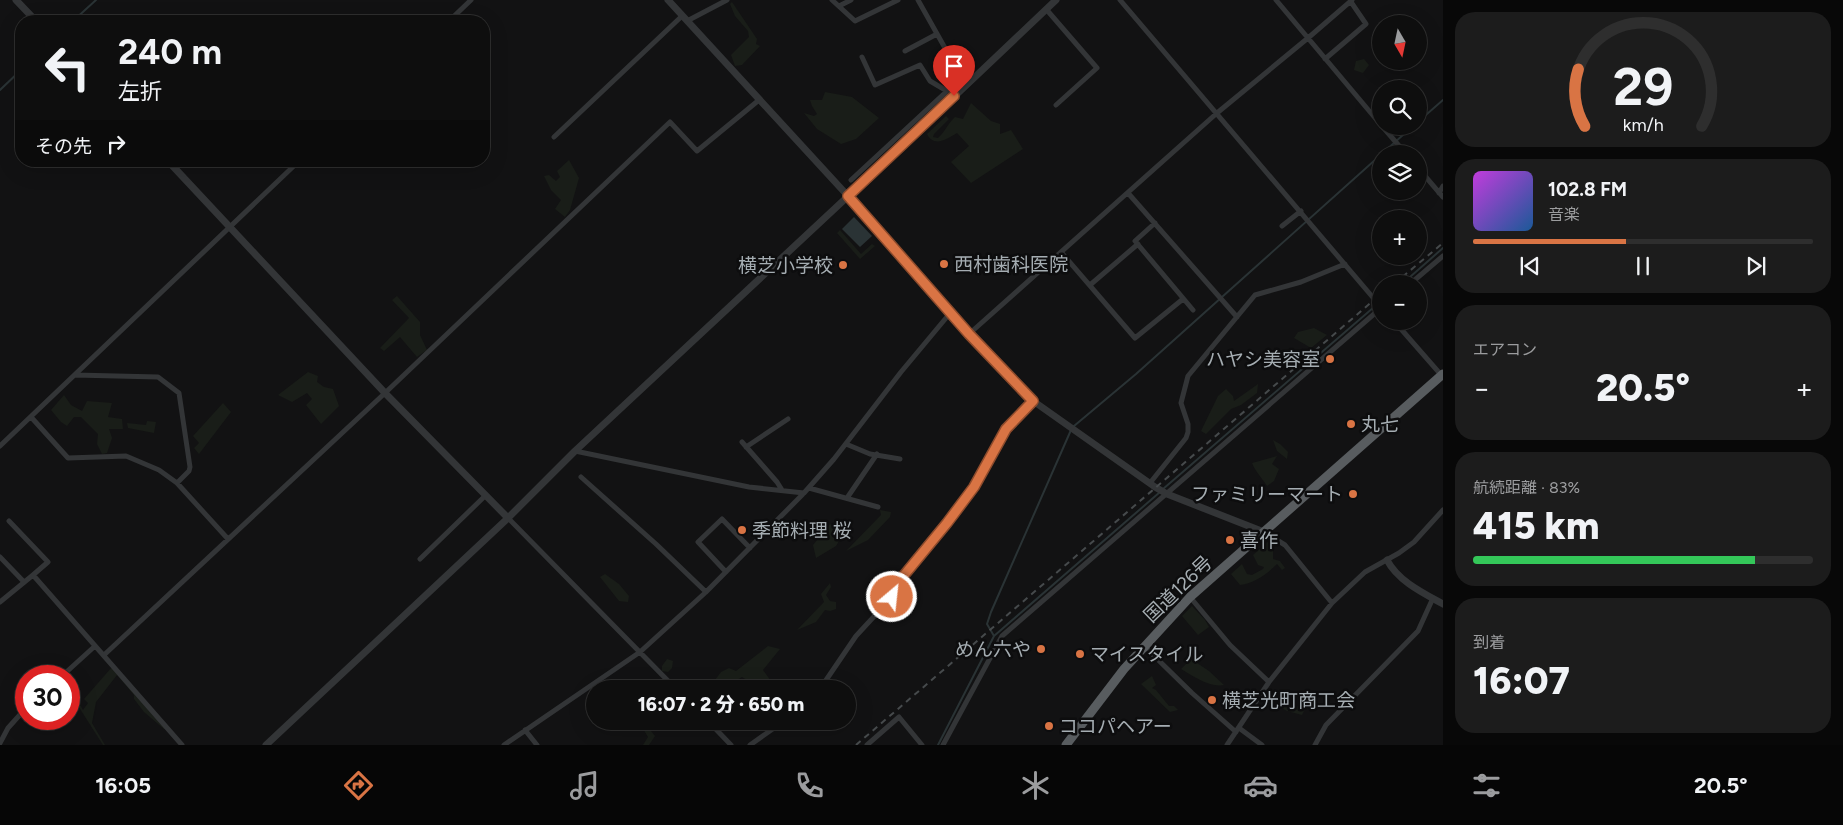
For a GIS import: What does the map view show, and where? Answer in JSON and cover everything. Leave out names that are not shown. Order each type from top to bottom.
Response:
[{"type":"highway","name":"国道126号","points":[[1066,745],[1144,645],[1190,597],[1442,376]]},
{"type":"street","points":[[16,0],[30,15]]},
{"type":"street","points":[[455,15],[471,0]]},
{"type":"street","points":[[668,0],[848,196],[969,334],[1033,401],[1166,493],[1264,532],[1285,544],[1332,603]]},
{"type":"street","points":[[554,137],[685,18],[727,0]]},
{"type":"street","points":[[832,0],[856,21],[898,0]]},
{"type":"street","points":[[839,6],[851,0]]},
{"type":"street","points":[[918,0],[964,82]]},
{"type":"street","points":[[266,745],[508,518],[575,451],[848,196],[964,82],[1056,0]]},
{"type":"street","points":[[1120,0],[1301,211],[1372,297]]},
{"type":"street","points":[[1276,0],[1372,114]]},
{"type":"street","points":[[969,334],[1217,113],[1351,1],[1366,24],[1325,59]]},
{"type":"street","points":[[1046,9],[1097,68],[1056,105]]},
{"type":"street","points":[[905,51],[937,34]]},
{"type":"street","points":[[862,57],[875,85],[920,65],[930,82],[946,92]]},
{"type":"street","points":[[851,180],[946,92],[964,82]]},
{"type":"street","points":[[104,655],[385,393],[670,122],[697,151],[759,100]]},
{"type":"street","points":[[1390,135],[1398,145]]},
{"type":"street","points":[[174,167],[385,393],[667,680]]},
{"type":"street","points":[[0,446],[293,167]]},
{"type":"street","points":[[1427,178],[1443,197]]},
{"type":"street","points":[[1439,192],[1443,186]]},
{"type":"street","points":[[1128,193],[1237,317]]},
{"type":"street","points":[[1282,226],[1301,211]]},
{"type":"street","points":[[1155,223],[1135,241],[1193,310]]},
{"type":"street","points":[[1090,285],[1138,244]]},
{"type":"street","points":[[1061,252],[1135,338],[1183,299]]},
{"type":"street","points":[[1421,275],[1443,256]]},
{"type":"street","points":[[1150,483],[1186,438],[1188,424],[1181,403],[1188,376],[1255,295],[1301,282],[1345,264]]},
{"type":"street","points":[[504,745],[640,652],[706,592],[804,493],[846,444],[901,372],[951,312]]},
{"type":"street","points":[[943,745],[1002,636],[1372,316]]},
{"type":"street","points":[[1402,330],[1442,376]]},
{"type":"street","points":[[75,375],[158,377],[179,393],[190,467],[189,472],[177,483]]},
{"type":"street","points":[[826,680],[856,636],[892,597],[896,585],[974,487],[1006,429],[1033,401]]},
{"type":"street","points":[[31,417],[68,458],[126,456],[159,470],[177,483],[228,539]]},
{"type":"street","points":[[782,490],[744,444],[788,419]]},
{"type":"street","points":[[846,444],[870,454],[900,459]]},
{"type":"street","points":[[575,451],[749,488],[804,493]]},
{"type":"street","points":[[847,498],[878,454]]},
{"type":"street","points":[[581,477],[706,592]]},
{"type":"street","points":[[808,488],[878,507]]},
{"type":"street","points":[[420,559],[486,495]]},
{"type":"street","points":[[1227,745],[1269,682],[1332,603],[1365,572],[1414,542],[1443,510]]},
{"type":"street","points":[[726,572],[698,542],[722,519],[750,548]]},
{"type":"street","points":[[0,602],[48,562],[9,521]]},
{"type":"street","points":[[0,557],[24,582]]},
{"type":"street","points":[[1387,560],[1391,568],[1400,577],[1443,604]]},
{"type":"street","points":[[33,575],[182,745]]},
{"type":"street","points":[[1190,597],[1230,646],[1269,682]]},
{"type":"street","points":[[1315,745],[1326,725],[1418,631],[1432,598]]},
{"type":"street","points":[[1144,645],[1192,693],[1238,730],[1262,745]]},
{"type":"street","points":[[74,665],[95,646]]},
{"type":"street","points":[[867,745],[899,717],[922,745]]},
{"type":"street","points":[[0,743],[8,728],[15,720]]},
{"type":"street","points":[[525,730],[537,745]]},
{"type":"street","points":[[717,730],[731,745]]},
{"type":"street","points":[[750,745],[771,730]]},
{"type":"shaded area","points":[[732,2],[757,39],[756,44],[760,46],[742,65],[735,66],[731,55],[749,37],[748,31],[735,16],[730,4]]},
{"type":"shaded area","points":[[1364,59],[1369,65],[1363,73],[1354,70],[1356,61]]},
{"type":"shaded area","points":[[825,92],[852,97],[879,118],[856,139],[841,144],[817,129],[804,113],[814,116],[817,114],[810,100],[822,100]]},
{"type":"shaded area","points":[[971,103],[991,121],[1000,124],[1000,134],[1011,130],[1023,149],[971,183],[951,162],[969,146],[957,133],[941,141],[933,141],[927,134],[946,116],[949,119],[934,134],[933,137],[938,138],[955,117],[963,119]]},
{"type":"shaded area","points":[[569,160],[579,178],[570,210],[565,217],[555,209],[561,200],[551,190],[544,176],[549,175],[556,181],[560,177],[557,171]]},
{"type":"shaded area","points":[[854,217],[872,236],[860,247],[842,229]]},
{"type":"shaded area","points":[[840,230],[861,254],[872,244],[875,246],[860,259],[837,233]]},
{"type":"shaded area","points":[[397,296],[420,322],[420,335],[427,350],[417,357],[400,337],[384,351],[380,348],[409,318],[392,300]]},
{"type":"shaded area","points":[[1314,328],[1327,335],[1311,348],[1294,338],[1298,332]]},
{"type":"shaded area","points":[[308,372],[318,376],[317,382],[324,387],[333,389],[339,406],[321,424],[306,405],[312,399],[307,393],[292,402],[278,395]]},
{"type":"shaded area","points":[[1258,384],[1257,393],[1241,405],[1231,409],[1206,434],[1201,431],[1218,396],[1226,389],[1233,396],[1234,401]]},
{"type":"shaded area","points":[[64,395],[71,405],[82,411],[87,401],[112,403],[108,417],[122,419],[123,429],[109,429],[112,438],[107,453],[102,454],[97,444],[98,434],[81,417],[74,417],[67,426],[51,410]]},
{"type":"shaded area","points":[[223,403],[231,412],[199,454],[194,448],[199,443],[193,436]]},
{"type":"shaded area","points":[[147,421],[156,422],[154,433],[128,428],[127,423],[146,425]]},
{"type":"shaded area","points":[[1273,440],[1288,452],[1287,459],[1277,451]]},
{"type":"shaded area","points":[[1277,456],[1272,464],[1279,469],[1274,481],[1267,486],[1252,463]]},
{"type":"shaded area","points":[[880,510],[891,512],[890,517],[868,540],[846,551],[881,515]]},
{"type":"shaded area","points":[[830,524],[842,536],[836,546],[816,558],[813,545]]},
{"type":"shaded area","points":[[1269,541],[1273,548],[1273,559],[1280,561],[1285,568],[1282,570],[1277,564],[1260,578],[1240,585],[1231,574],[1242,564],[1247,574],[1252,575],[1263,569],[1264,567],[1258,565],[1253,555]]},
{"type":"shaded area","points":[[605,574],[619,584],[629,596],[628,602],[619,601],[600,577]]},
{"type":"shaded area","points":[[830,583],[831,587],[826,595],[830,601],[836,602],[836,609],[825,610],[816,622],[797,630],[824,602],[821,594]]},
{"type":"shaded area","points":[[1192,606],[1209,627],[1198,635],[1182,616]]},
{"type":"shaded area","points":[[768,646],[780,649],[763,670],[770,680],[747,680],[742,677],[737,680],[715,680],[721,672],[729,668],[736,671]]},
{"type":"shaded area","points":[[667,659],[673,661],[672,668],[668,672],[662,671],[662,666]]},
{"type":"shaded area","points":[[1191,659],[1209,671],[1224,685],[1207,683],[1181,669]]},
{"type":"shaded area","points":[[112,667],[166,729],[144,712],[134,699],[134,695],[117,675],[96,702],[92,723],[105,745],[103,745],[80,709],[80,704],[83,710],[88,703],[84,699]]},
{"type":"shaded area","points":[[1152,676],[1156,685],[1152,688],[1156,690],[1169,706],[1174,706],[1178,710],[1170,712],[1141,684]]},
{"type":"shaded area","points":[[1275,698],[1289,700],[1304,711],[1302,715],[1287,711],[1276,705]]},
{"type":"shaded area","points":[[644,730],[650,730],[655,736],[649,745],[643,745],[648,737]]},
{"type":"waterway","points":[[80,15],[96,0]]},
{"type":"waterway","points":[[0,90],[15,76]]},
{"type":"waterway","points":[[1427,114],[1443,100]]},
{"type":"waterway","points":[[1074,426],[1136,374],[1403,135]]},
{"type":"waterway","points":[[1412,275],[1443,248]]},
{"type":"waterway","points":[[1163,489],[1372,309]]},
{"type":"waterway","points":[[994,636],[987,624],[991,612],[1071,430]]},
{"type":"waterway","points":[[938,745],[994,636],[1160,492]]},
{"type":"railway","points":[[1405,275],[1443,243]]},
{"type":"railway","points":[[856,745],[1372,302]]},
{"type":"place","name":"西村歯科医院","points":[[944,264]]},
{"type":"place","name":"横芝小学校","points":[[843,265]]},
{"type":"place","name":"ハヤシ美容室","points":[[1330,359]]},
{"type":"place","name":"丸七","points":[[1351,424]]},
{"type":"place","name":"ファミリーマート","points":[[1353,494]]},
{"type":"place","name":"季節料理 桜","points":[[742,530]]},
{"type":"place","name":"喜作","points":[[1230,540]]},
{"type":"place","name":"めん六や","points":[[1041,649]]},
{"type":"place","name":"マイスタイル","points":[[1080,654]]},
{"type":"place","name":"横芝光町商工会","points":[[1212,700]]},
{"type":"place","name":"ココパヘアー","points":[[1049,726]]},
{"type":"route","points":[[892,597],[896,585],[974,487],[1006,429],[1033,401],[969,334],[848,196],[954,96]]}]
